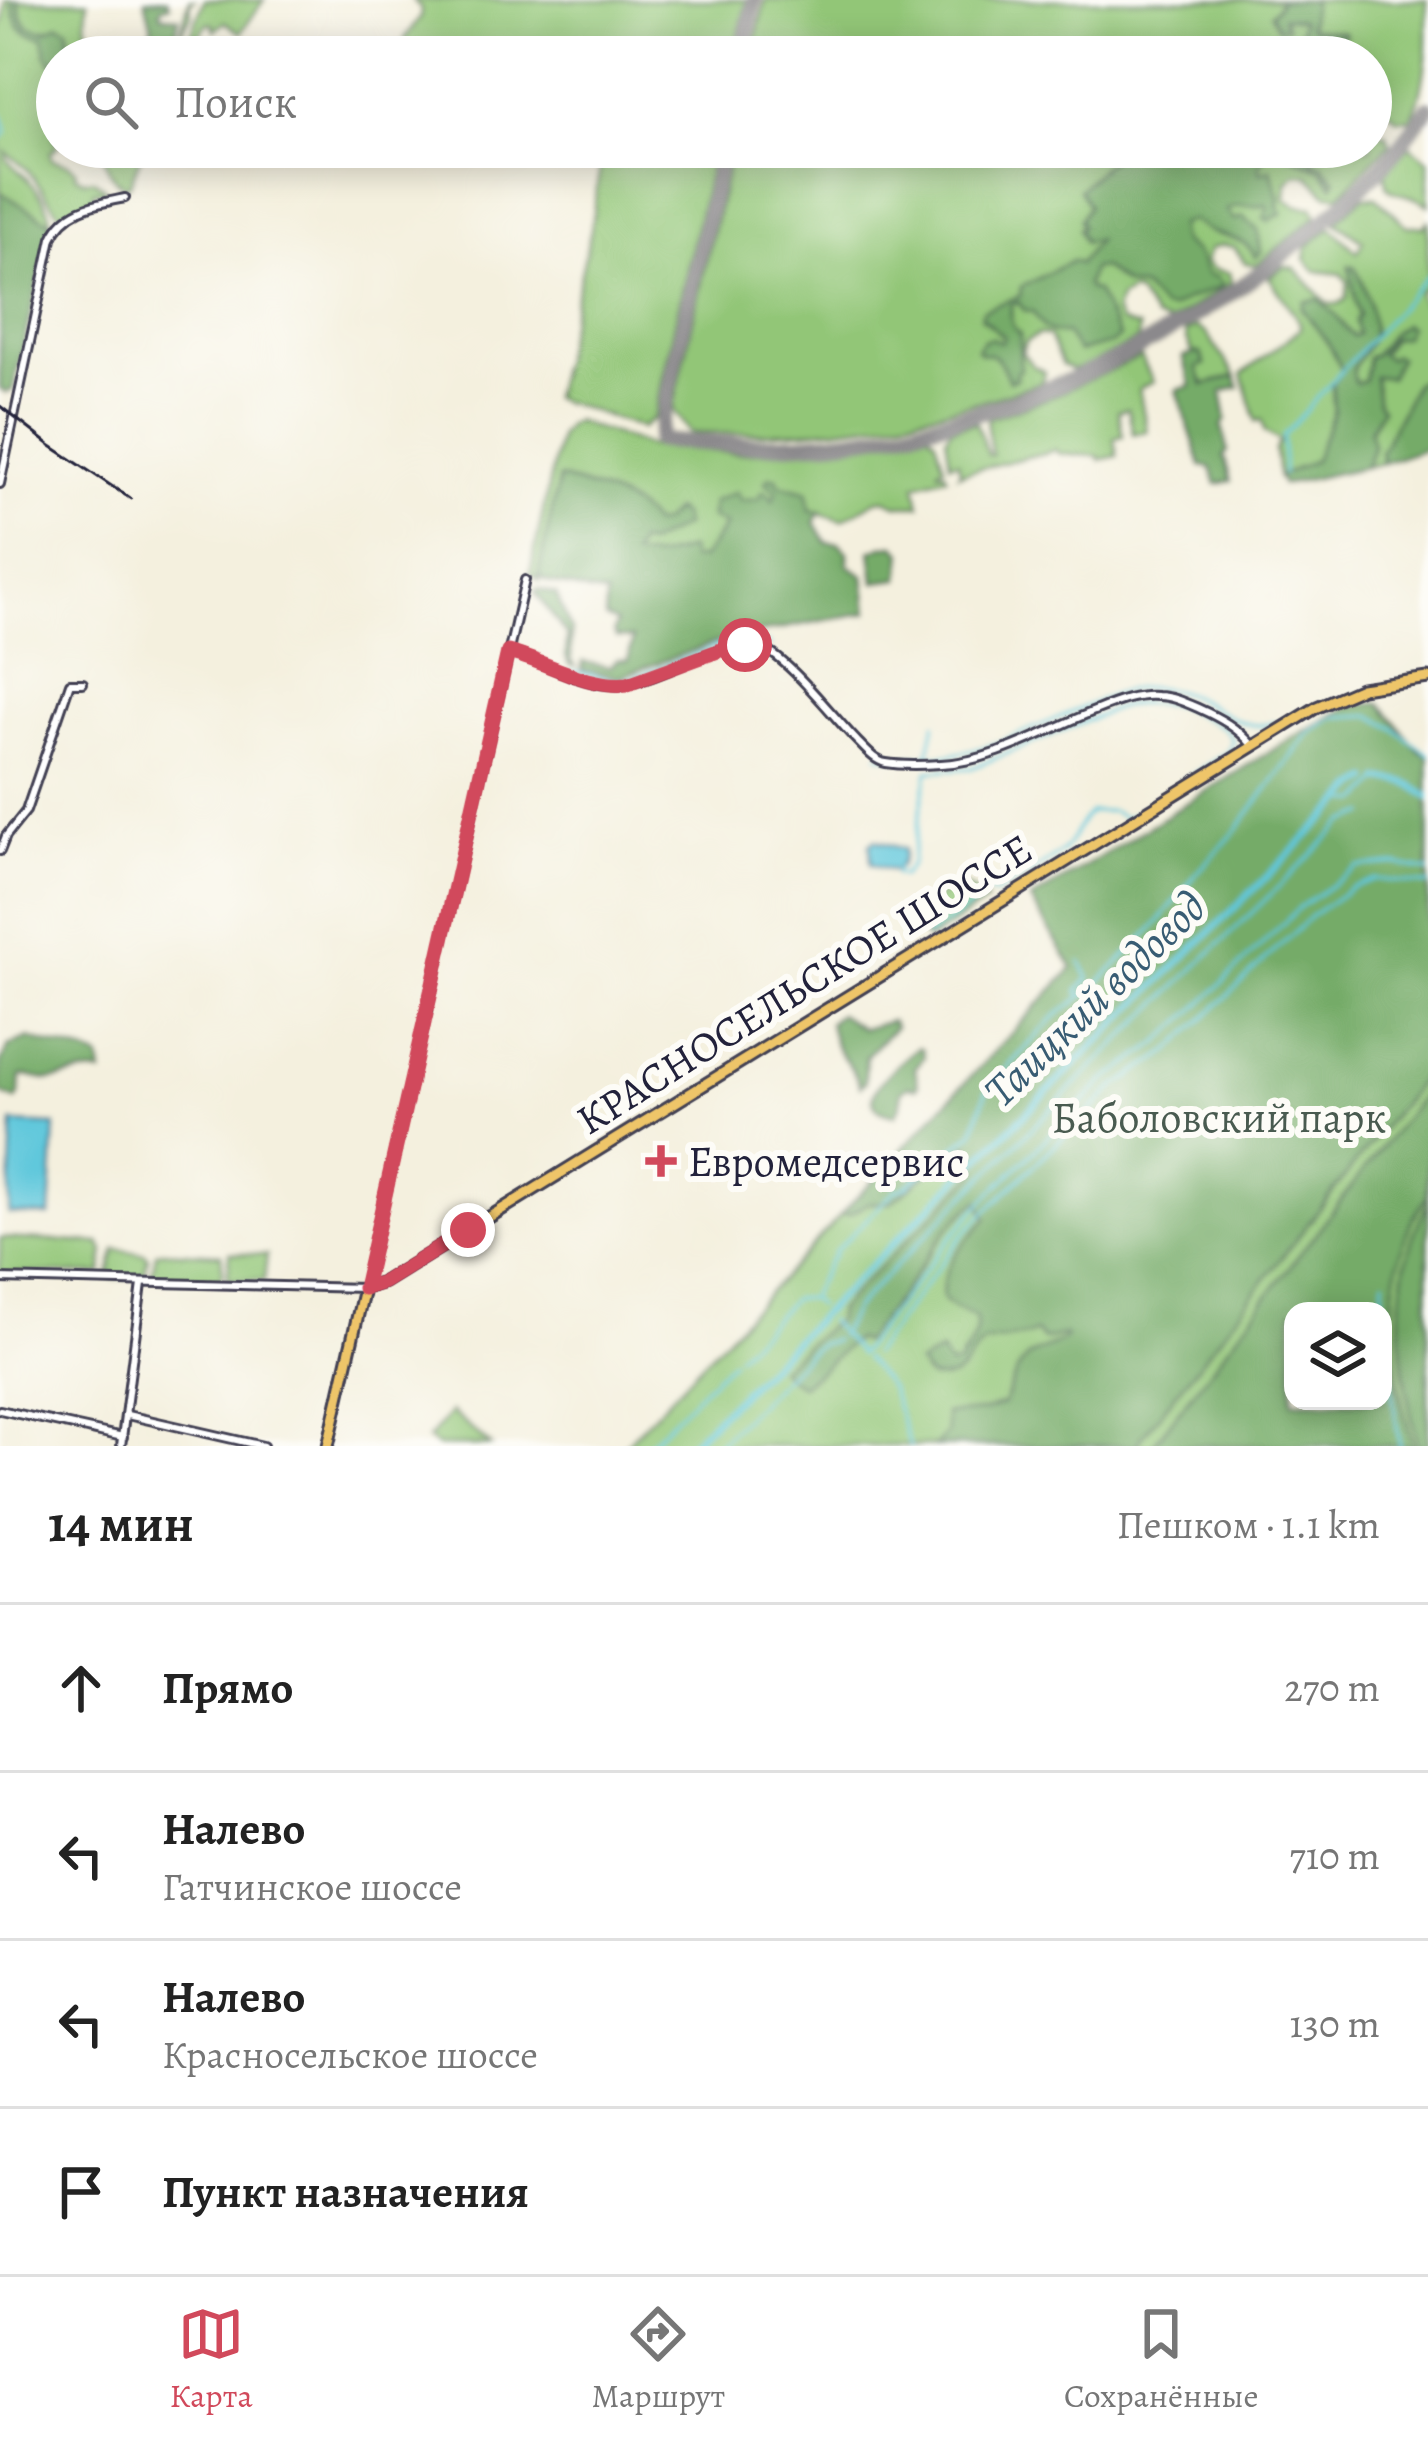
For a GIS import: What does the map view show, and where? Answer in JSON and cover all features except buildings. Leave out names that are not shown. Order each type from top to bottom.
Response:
[{"type":"main road","name":"КРАСНОСЕЛЬСКОЕ ШОССЕ","points":[[364,1288],[384,1282],[1253,745],[1344,693],[1428,678]]},
{"type":"main road","points":[[328,1446],[364,1288]]},
{"type":"street","points":[[0,484],[52,238],[59,223],[71,214],[125,198]]},
{"type":"street","points":[[0,1279],[364,1288],[525,580]]},
{"type":"street","points":[[508,652],[597,684],[614,685],[729,647],[758,646],[788,666],[842,726],[884,763],[974,760],[1136,696],[1174,698],[1196,707],[1235,728],[1253,745]]},
{"type":"street","points":[[0,851],[5,836],[26,811],[70,683],[83,683]]},
{"type":"street","points":[[0,1410],[122,1442],[142,1283]]},
{"type":"street","points":[[127,1415],[262,1446]]},
{"type":"green space","points":[[5,0],[11,0],[23,30],[40,36],[36,36],[36,168],[74,168],[76,175],[93,179],[107,190],[94,191],[92,200],[60,214],[28,170],[6,152],[7,160],[41,196],[52,223],[0,192],[0,28]]},
{"type":"green space","points":[[11,0],[18,0],[27,26],[45,31],[59,24],[68,28],[69,36],[28,32],[15,16]]},
{"type":"green space","points":[[18,0],[88,1],[87,26],[93,36],[68,36],[67,28],[34,29],[21,13]]},
{"type":"green space","points":[[145,0],[168,0],[170,5],[160,13],[179,17],[175,36],[127,36],[149,33]]},
{"type":"green space","points":[[189,0],[193,0],[184,36]]},
{"type":"green space","points":[[204,0],[264,0],[241,33],[225,22],[215,31],[208,24],[199,36],[190,36]]},
{"type":"green space","points":[[413,0],[747,0],[739,36],[406,36],[421,9]]},
{"type":"green space","points":[[765,0],[1426,0],[1427,30],[1421,91],[1411,118],[1398,119],[1392,114],[1392,36],[757,36]]},
{"type":"green space","points":[[1313,0],[1309,25],[1345,36],[1300,36],[1301,20],[1283,17],[1286,27],[1278,28],[1271,14],[1279,3]]},
{"type":"green space","points":[[1410,145],[1428,160],[1428,205],[1386,186],[1385,173]]},
{"type":"green space","points":[[136,168],[130,184],[124,186],[109,169]]},
{"type":"green space","points":[[600,168],[709,168],[654,418],[642,428],[552,398],[591,229]]},
{"type":"green space","points":[[727,168],[1366,168],[1340,195],[1327,194],[1308,175],[1296,174],[1287,183],[1286,200],[1313,207],[1317,216],[1257,265],[1246,263],[1234,247],[1210,249],[1206,262],[1230,273],[1231,283],[1169,323],[1155,319],[1137,294],[1119,299],[1115,312],[1121,323],[1139,328],[1138,340],[1087,366],[1073,370],[1062,365],[1049,336],[1040,334],[1025,342],[1022,353],[1045,372],[1043,381],[910,417],[823,429],[690,433],[673,410]]},
{"type":"green space","points":[[1101,168],[1271,169],[1283,213],[1268,221],[1264,218],[1267,205],[1227,210],[1234,220],[1243,217],[1258,230],[1261,252],[1256,257],[1242,242],[1191,220],[1179,225],[1182,242],[1197,254],[1208,275],[1222,283],[1171,309],[1162,308],[1142,288],[1126,286],[1103,268],[1092,269],[1086,285],[1096,291],[1119,337],[1111,344],[1078,352],[1066,334],[1042,326],[1018,302],[1011,304],[1012,324],[1020,334],[1020,370],[1009,381],[996,358],[977,349],[983,340],[1001,342],[1004,337],[981,317],[983,310],[1020,296],[1021,287],[1072,261],[1079,264],[1097,240],[1084,243],[1078,229],[1088,206],[1079,189]]},
{"type":"green space","points":[[0,192],[52,223],[13,390],[6,393],[0,389]]},
{"type":"green space","points":[[1363,197],[1376,197],[1407,226],[1423,226],[1428,221],[1428,286],[1418,293],[1423,305],[1428,303],[1428,377],[1415,383],[1380,453],[1383,463],[1366,467],[1373,446],[1369,431],[1381,409],[1373,375],[1390,360],[1380,355],[1403,325],[1379,350],[1364,382],[1356,385],[1353,368],[1370,339],[1372,325],[1349,267],[1359,333],[1353,337],[1345,331],[1331,312],[1302,308],[1342,370],[1332,383],[1334,411],[1314,461],[1278,477],[1275,450],[1280,441],[1265,432],[1262,420],[1256,421],[1242,374],[1300,329],[1269,277],[1284,266],[1295,268],[1328,304],[1346,299],[1348,282],[1342,274],[1315,271],[1305,259],[1307,247],[1331,227],[1357,252],[1363,241],[1336,222]]},
{"type":"green space","points":[[1349,266],[1354,266],[1362,281],[1372,324],[1370,341],[1354,366],[1356,384],[1364,381],[1368,357],[1403,324],[1408,327],[1404,337],[1391,339],[1380,354],[1399,358],[1389,378],[1374,376],[1382,409],[1369,431],[1373,445],[1366,467],[1282,485],[1278,477],[1314,460],[1334,411],[1332,383],[1342,370],[1302,308],[1304,301],[1319,299],[1350,334],[1358,334]]},
{"type":"green space","points":[[1197,327],[1236,376],[1203,386],[1186,332]]},
{"type":"green space","points":[[1196,353],[1205,364],[1197,368],[1204,385],[1236,376],[1239,387],[1222,392],[1228,451],[1224,456],[1231,481],[1217,484],[1211,468],[1201,466],[1177,390],[1191,386],[1183,357]]},
{"type":"green space","points":[[1141,357],[1153,382],[1139,389],[1147,431],[1133,434],[1128,409],[1118,411],[1123,436],[1115,438],[1117,456],[1100,460],[1056,450],[958,474],[958,461],[950,463],[946,436],[951,428],[976,422],[992,455],[988,418],[1043,400]]},
{"type":"green space","points":[[1428,377],[1428,448],[1383,463],[1380,453],[1415,383]]},
{"type":"green space","points":[[575,421],[649,446],[737,453],[834,447],[929,432],[944,466],[939,471],[947,476],[916,484],[920,505],[877,500],[842,520],[810,510],[777,491],[773,500],[741,501],[702,559],[690,559],[688,550],[655,558],[631,556],[638,542],[647,545],[683,526],[663,522],[540,581],[530,574],[559,435]]},
{"type":"green space","points":[[770,477],[808,492],[810,510],[821,512],[815,522],[826,542],[839,543],[848,552],[848,565],[864,575],[868,612],[723,640],[619,677],[581,670],[583,662],[610,667],[617,660],[628,660],[633,639],[616,638],[616,623],[605,618],[606,596],[548,582],[538,575],[559,478],[623,500],[653,525],[675,510],[682,516],[684,526],[647,545],[638,543],[632,556],[655,558],[689,549],[691,559],[702,559],[726,525],[711,518],[712,502],[736,492],[741,501],[758,499],[762,492],[773,500],[777,491],[765,482]]},
{"type":"green space","points":[[895,545],[903,552],[900,579],[875,582],[871,551]]},
{"type":"green space","points":[[535,592],[556,594],[571,631],[575,666],[566,657],[567,636]]},
{"type":"green space","name":"Баболовский парк","points":[[1380,703],[1428,756],[1428,1446],[624,1446],[1073,968],[1031,900],[1350,706]]},
{"type":"green space","name":"Баболовский парк","points":[[1380,703],[1428,756],[1428,1070],[1135,1446],[935,1446],[947,1433],[945,1414],[985,1411],[1004,1403],[1028,1357],[1066,1338],[1044,1340],[1035,1332],[983,1343],[962,1371],[950,1378],[929,1378],[918,1364],[941,1352],[950,1366],[958,1364],[975,1336],[975,1317],[943,1300],[943,1288],[955,1255],[987,1219],[979,1201],[947,1230],[863,1342],[856,1339],[801,1385],[790,1379],[779,1368],[836,1320],[848,1298],[978,1171],[969,1145],[890,1203],[868,1203],[841,1214],[1073,968],[1031,900],[1282,744],[1350,706]]},
{"type":"green space","points":[[963,885],[986,902],[925,938],[914,912]]},
{"type":"green space","points":[[839,1014],[862,1029],[891,1021],[895,1027],[866,1056],[865,1082],[860,1086],[831,1034],[829,1022]]},
{"type":"green space","points":[[29,1038],[93,1055],[100,1059],[102,1074],[51,1080],[21,1076],[16,1100],[0,1093],[0,1064],[9,1046]]},
{"type":"green space","points":[[918,1047],[924,1057],[915,1068],[918,1085],[902,1090],[895,1115],[880,1110],[874,1093],[880,1082]]},
{"type":"green space","points":[[1428,1087],[1427,1197],[1402,1248],[1393,1304],[1395,1361],[1413,1446],[1152,1446]]},
{"type":"green space","points":[[1428,1204],[1428,1446],[1418,1446],[1400,1323],[1406,1261]]},
{"type":"green space","points":[[0,1238],[100,1243],[102,1272],[0,1273]]},
{"type":"green space","points":[[116,1249],[148,1257],[139,1278],[112,1278]]},
{"type":"green space","points":[[156,1253],[221,1254],[223,1274],[220,1279],[155,1278],[151,1276]]},
{"type":"green space","points":[[229,1253],[267,1255],[264,1281],[230,1280]]},
{"type":"green space","points":[[451,1412],[491,1446],[436,1446],[428,1439]]},
{"type":"water","points":[[875,840],[904,849],[894,871],[871,864],[870,844]]},
{"type":"water","points":[[13,1123],[55,1125],[50,1216],[9,1214]]},
{"type":"waterway","points":[[0,112],[7,132],[1,139]]},
{"type":"waterway","points":[[1283,474],[1283,436],[1428,275]]},
{"type":"waterway","points":[[572,671],[616,681],[754,637],[770,646]]},
{"type":"waterway","points":[[928,756],[989,745],[1116,693],[1140,688],[1182,693],[1253,725],[1275,722]]},
{"type":"waterway","points":[[897,869],[895,874],[902,876],[911,864],[928,771],[972,768],[1139,703],[1178,706],[1224,728],[1233,741],[1227,752],[1135,813],[1125,818],[1111,811],[1090,812],[1055,857],[996,894],[986,887]]},
{"type":"waterway","points":[[809,1298],[834,1252],[896,1190],[974,1132],[992,1084],[1056,1016],[1094,988],[1159,922],[1311,731],[1335,717],[1371,715],[1428,754]]},
{"type":"waterway","points":[[879,755],[928,756],[935,723]]},
{"type":"waterway","name":"Таицкий водовод","points":[[687,1446],[1370,780]]},
{"type":"waterway","name":"Таицкий водовод","points":[[1344,801],[1360,802],[1381,780]]},
{"type":"waterway","name":"Таицкий водовод","points":[[1381,780],[1406,783],[1428,797]]},
{"type":"waterway","points":[[839,1336],[865,1297],[1072,1088],[1344,823],[1367,814]]},
{"type":"waterway","points":[[859,1354],[992,1192],[1106,1080],[1160,1042],[1301,906],[1358,867],[1395,864],[1428,871]]},
{"type":"waterway","points":[[872,1354],[965,1232],[1114,1088],[1171,1050],[1312,915],[1351,888],[1375,879],[1428,885]]},
{"type":"waterway","points":[[927,936],[981,900]]},
{"type":"waterway","points":[[1081,962],[1088,976]]},
{"type":"waterway","points":[[1082,996],[1078,991],[1089,978]]},
{"type":"waterway","points":[[1383,1302],[1384,1280]]},
{"type":"waterway","points":[[737,1355],[793,1299],[809,1298],[817,1306]]},
{"type":"waterway","points":[[828,1320],[859,1354]]},
{"type":"waterway","points":[[716,1446],[808,1353],[834,1340]]},
{"type":"waterway","points":[[864,1358],[890,1388],[910,1446]]},
{"type":"waterway","points":[[646,1446],[732,1360]]},
{"type":"waterway","points":[[1392,1392],[1400,1446]]},
{"type":"taxiway","points":[[746,36],[754,0]]},
{"type":"taxiway","points":[[1392,155],[1428,108]]},
{"type":"taxiway","points":[[717,168],[658,441],[754,444],[849,439],[977,413],[1038,392],[1098,368],[1212,306],[1316,228],[1380,168]]},
{"type":"railway","points":[[0,406],[131,499]]},
{"type":"place","name":"Евромедсервис","points":[[661,1161]]},
{"type":"route","points":[[468,1230],[384,1282],[364,1288],[508,652],[597,684],[614,685],[745,645]]}]
